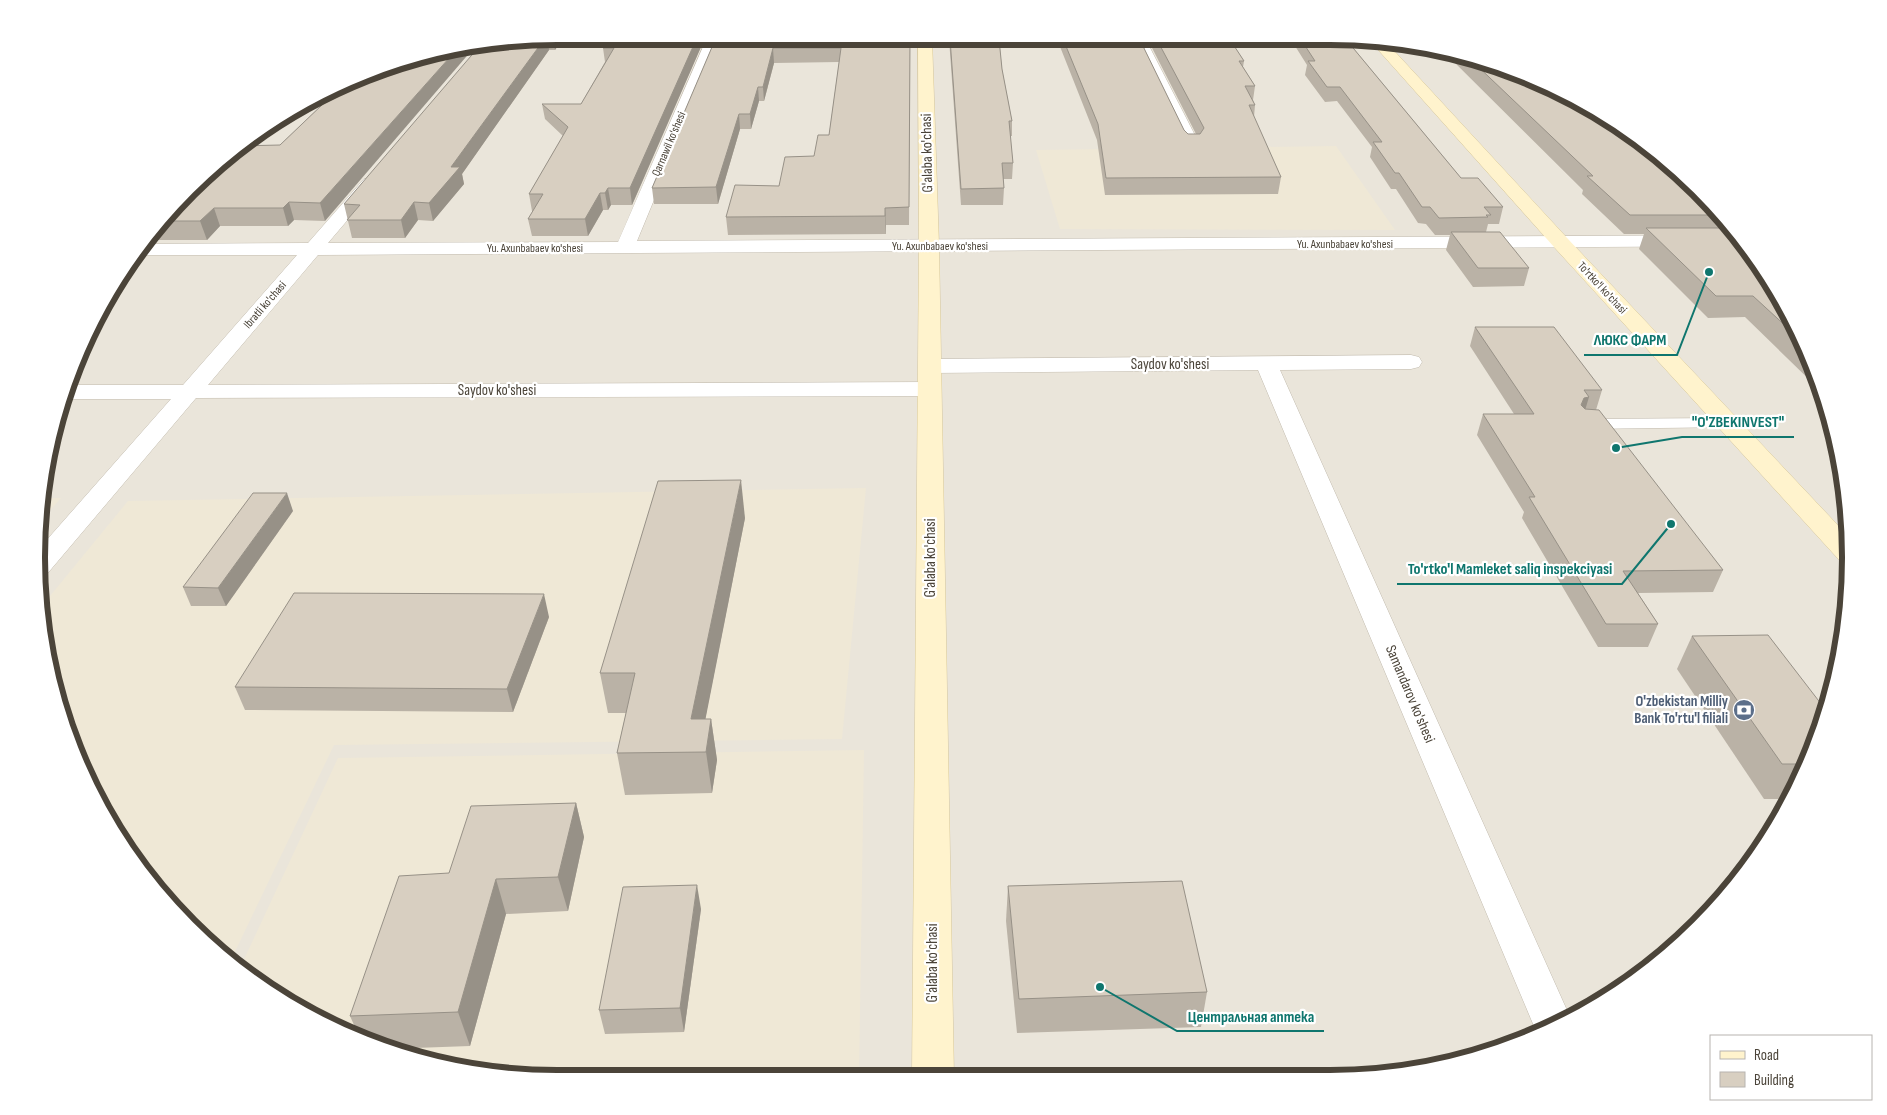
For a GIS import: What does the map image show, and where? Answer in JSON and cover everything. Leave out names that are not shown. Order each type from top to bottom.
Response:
[{"type":"street","name":"Qarnawil ko'shesi","points":[[625,247],[711,45]]},
{"type":"street","name":"G'alaba ko'chasi","points":[[925,45],[929,246],[933,1070]]},
{"type":"street","points":[[1142,45],[1192,145]]},
{"type":"street","name":"To'rtko'l ko'chasi","points":[[1384,48],[1560,243],[1842,546]]},
{"type":"street","name":"Ibratli ko'chasi","points":[[45,559],[383,167]]},
{"type":"street","name":"Yu. Axunbabaev ko'shesi","points":[[148,250],[1560,243],[1731,240]]},
{"type":"street","name":"Saydov ko'shesi","points":[[72,392],[930,378],[1266,363],[1411,362]]},
{"type":"street","name":"Samandarov ko'shesi","points":[[1266,363],[1551,1019]]},
{"type":"lane","points":[[1585,424],[1728,424]]},
{"type":"shaded area","points":[[558,45],[1363,46],[1396,49],[1462,62],[1494,72],[1539,90],[1655,162],[1667,172],[1715,220],[1756,273],[1773,301],[1803,361],[1825,425],[1838,491],[1842,558],[1838,624],[1825,690],[1803,754],[1773,814],[1756,842],[1715,895],[1667,943],[1614,984],[1556,1017],[1526,1031],[1462,1053],[1396,1066],[1363,1069],[558,1070],[491,1066],[425,1053],[361,1031],[301,1001],[273,984],[220,943],[172,895],[131,842],[98,784],[84,754],[62,690],[49,624],[46,591],[46,524],[49,491],[62,425],[72,393],[84,361],[114,301],[131,273],[172,220],[195,195],[246,151],[273,131],[331,98],[361,84],[425,62],[491,49]]},
{"type":"shaded area","points":[[1336,146],[1395,230],[1060,229],[1036,150]]},
{"type":"shaded area","points":[[866,488],[842,739],[334,745],[234,954],[195,920],[172,895],[131,842],[114,814],[84,754],[62,690],[49,624],[47,600],[128,501]]},
{"type":"shaded area","points":[[48,498],[61,498],[47,514]]},
{"type":"shaded area","points":[[864,750],[859,1070],[558,1070],[491,1066],[425,1053],[393,1043],[361,1031],[301,1001],[273,984],[243,962],[338,758]]},
{"type":"building","points":[[604,45],[694,45],[630,188],[608,188],[605,193],[600,193],[585,219],[528,219],[543,194],[529,194],[568,127],[542,104],[581,104],[614,48],[603,48]]},
{"type":"building","points":[[713,45],[910,45],[909,207],[885,208],[885,216],[726,217],[735,185],[779,186],[785,157],[814,156],[818,135],[829,135],[841,48],[773,48],[763,87],[758,87],[750,114],[739,114],[716,187],[652,188]]},
{"type":"building","points":[[950,45],[1000,45],[1012,121],[1009,121],[1013,163],[1002,163],[1004,188],[961,189]]},
{"type":"building","points":[[1065,45],[1142,45],[1184,130],[1188,134],[1200,134],[1204,128],[1160,45],[1234,45],[1244,61],[1239,61],[1255,86],[1245,86],[1255,105],[1249,105],[1281,177],[1106,178],[1098,124]]},
{"type":"building","points":[[1305,45],[1351,46],[1461,178],[1478,178],[1503,207],[1484,207],[1491,215],[1486,215],[1488,217],[1439,218],[1430,207],[1422,207],[1399,173],[1395,173],[1373,142],[1382,142],[1340,87],[1327,87],[1308,61],[1315,61]]},
{"type":"building","points":[[540,46],[451,167],[460,167],[429,203],[414,202],[401,220],[347,220],[360,205],[344,204],[474,52]]},
{"type":"building","points":[[450,57],[320,203],[289,202],[283,208],[214,208],[200,221],[171,221],[220,172],[253,146],[280,145],[331,98],[393,72]]},
{"type":"building","points":[[1479,67],[1526,84],[1556,98],[1614,131],[1667,172],[1710,215],[1630,215],[1587,176],[1593,176]]},
{"type":"building","points":[[1646,228],[1721,228],[1756,273],[1787,327],[1753,296],[1716,296]]},
{"type":"building","points":[[1451,232],[1500,232],[1529,268],[1478,268]]},
{"type":"building","points":[[1475,327],[1554,327],[1602,390],[1584,390],[1589,397],[1584,398],[1581,405],[1585,409],[1599,410],[1723,570],[1623,571],[1658,624],[1606,624],[1529,497],[1535,497],[1483,414],[1534,414]]},
{"type":"building","points":[[741,480],[691,719],[711,719],[706,752],[617,753],[635,673],[600,673],[658,481]]},
{"type":"building","points":[[253,493],[287,493],[218,588],[183,587]]},
{"type":"building","points":[[294,593],[544,594],[507,689],[235,687]]},
{"type":"building","points":[[1768,635],[1821,704],[1798,764],[1782,764],[1692,636]]},
{"type":"building","points":[[576,803],[558,877],[496,879],[458,1012],[350,1016],[399,876],[449,873],[471,806]]},
{"type":"building","points":[[1182,881],[1207,992],[1019,999],[1008,886]]},
{"type":"building","points":[[697,885],[680,1008],[599,1010],[623,887]]},
{"type":"place","name":"ЛЮКС ФАРМ","points":[[1709,272]]},
{"type":"place","name":"\"O'ZBEKINVEST\"","points":[[1616,448]]},
{"type":"place","name":"To'rtko'l Mamleket saliq inspekciyasi","points":[[1671,524]]},
{"type":"place","name":"O'zbekistan Milliy Bank To'rtu'l filiali","points":[[1744,710]]},
{"type":"place","name":"Центральная аптека","points":[[1100,987]]}]
